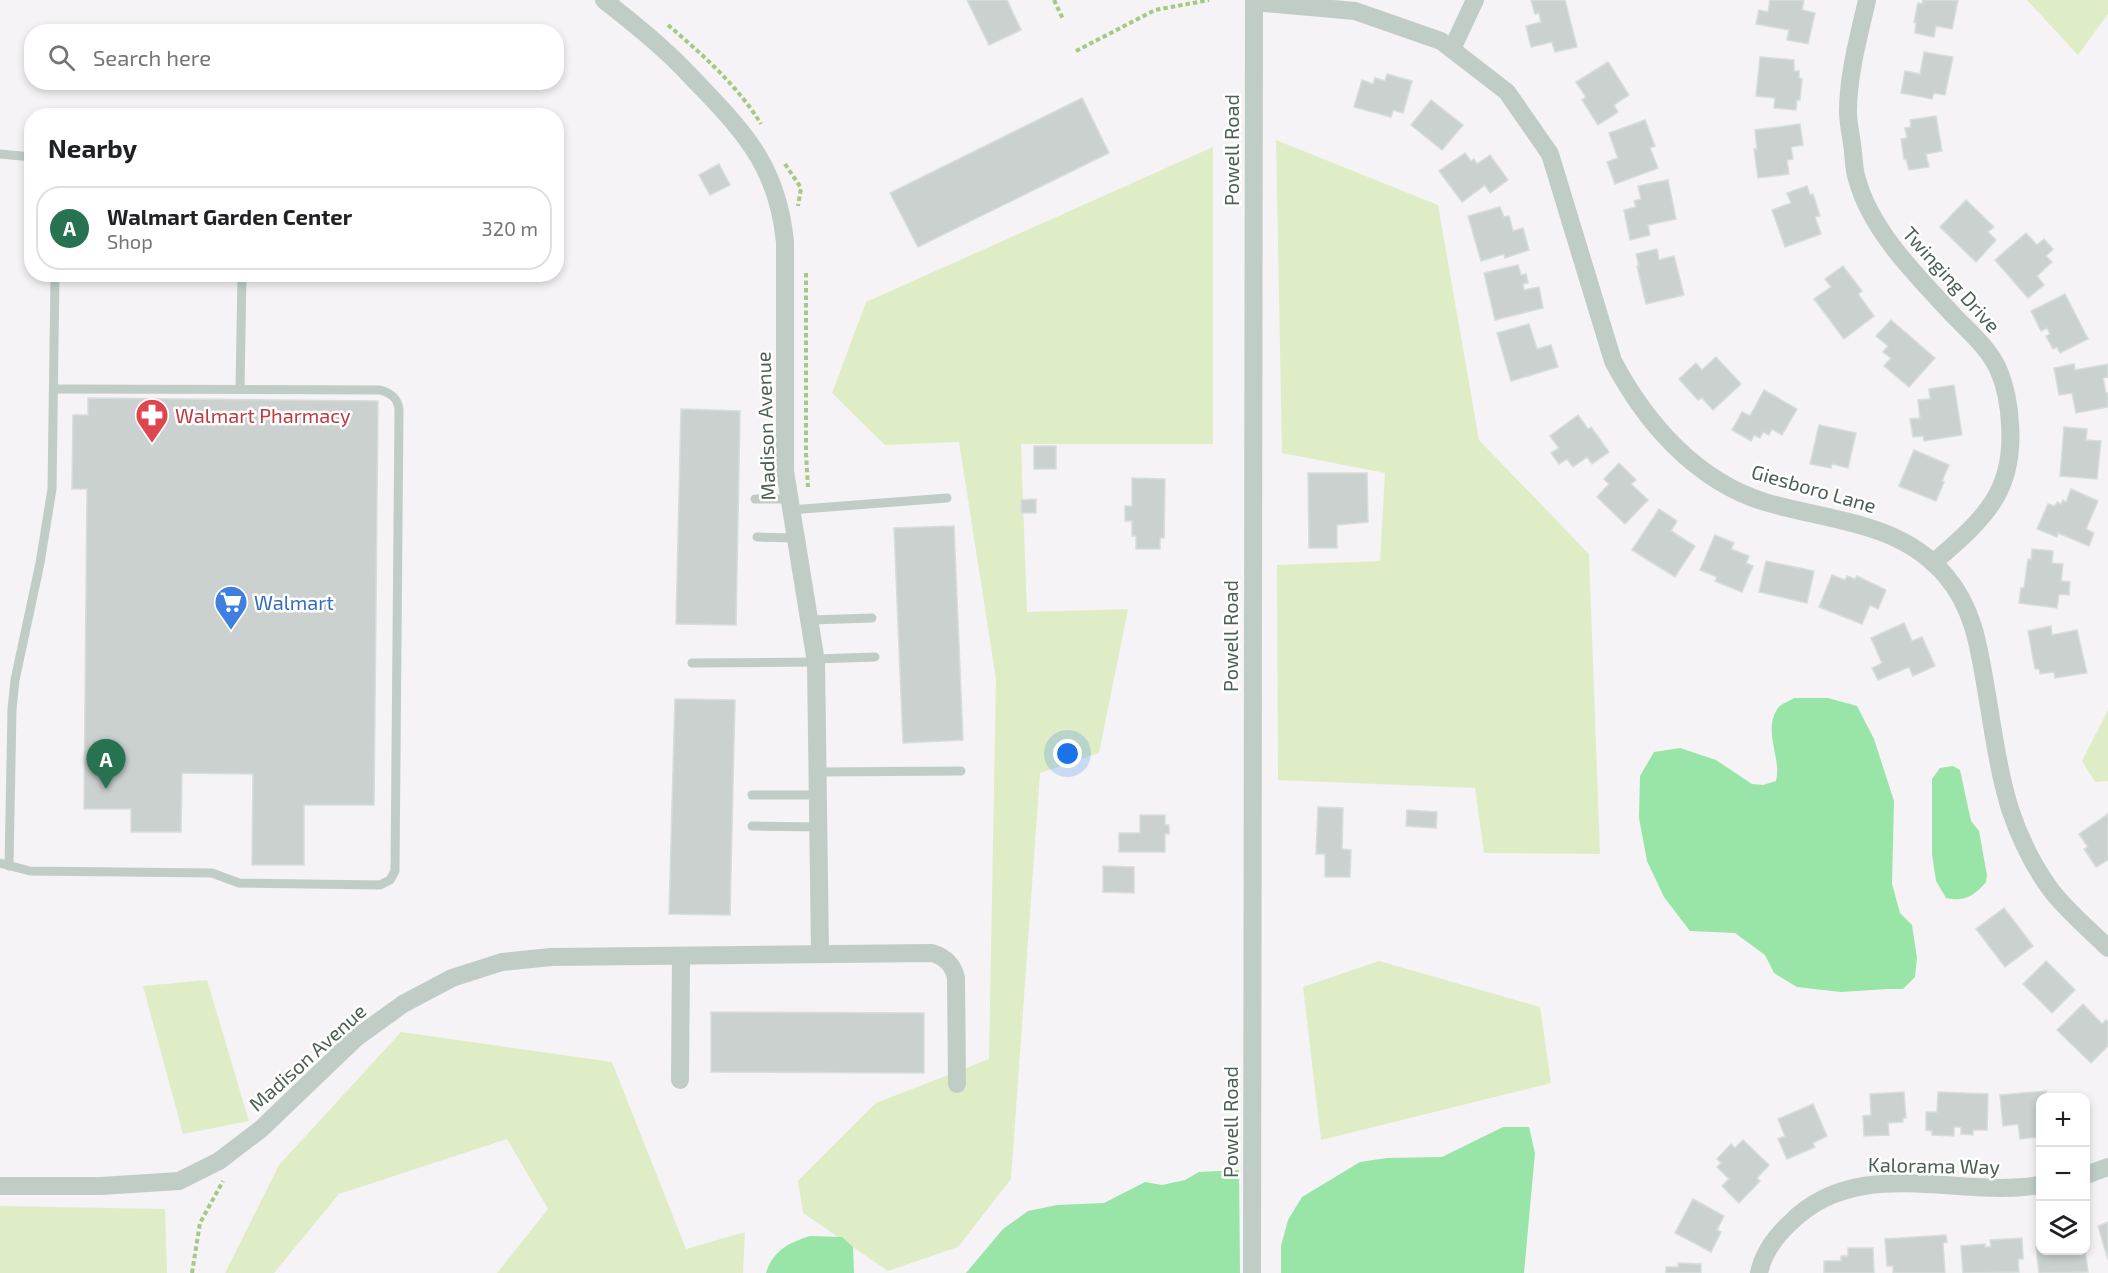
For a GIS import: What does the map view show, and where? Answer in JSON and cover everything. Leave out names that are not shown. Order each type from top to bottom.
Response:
[{"type":"street","name":"Madison Avenue","points":[[604,0],[664,49],[733,120],[756,152],[773,187],[783,223],[785,242],[785,471],[816,661],[820,953]]},
{"type":"street","points":[[1452,50],[1475,0]]},
{"type":"street","name":"Twinging Drive","points":[[1867,0],[1852,72],[1848,112],[1857,179],[1880,231],[1936,297],[1987,351],[1998,370],[2007,394],[2010,415],[2011,457],[2007,477],[1989,508],[1975,526],[1933,563]]},
{"type":"street","name":"Giesboro Lane","points":[[1254,1],[1355,11],[1440,41],[1507,92],[1550,154],[1613,361],[1626,387],[1660,432],[1700,467],[1742,492],[1764,502],[1880,531],[1915,548],[1933,563],[1957,590],[1978,639],[1999,766],[2010,810],[2019,830],[2051,890],[2108,948]]},
{"type":"street","name":"Powell Road","points":[[1252,1273],[1254,1]]},
{"type":"street","name":"Madison Avenue","points":[[0,1186],[101,1186],[179,1181],[219,1161],[261,1130],[356,1038],[403,1004],[452,978],[502,962],[551,957],[932,953],[946,959],[956,978],[957,1084]]},
{"type":"street","points":[[680,1080],[681,956]]},
{"type":"street","points":[[2090,1172],[2108,1167]]},
{"type":"street","name":"Kalorama Way","points":[[1759,1273],[1774,1240],[1796,1216],[1827,1196],[1845,1189],[1865,1184],[2004,1188],[2036,1185]]},
{"type":"lane","points":[[0,154],[24,155]]},
{"type":"lane","points":[[54,389],[380,390],[393,395],[399,404],[395,871],[390,880],[380,885],[239,883],[212,873],[30,871],[5,865],[15,680],[50,505],[55,282]]},
{"type":"lane","points":[[240,389],[242,282]]},
{"type":"lane","points":[[755,499],[789,504],[947,498]]},
{"type":"lane","points":[[757,537],[795,538]]},
{"type":"lane","points":[[811,620],[872,618]]},
{"type":"lane","points":[[692,663],[816,661],[875,657]]},
{"type":"lane","points":[[819,772],[961,771]]},
{"type":"lane","points":[[752,795],[819,795]]},
{"type":"lane","points":[[752,826],[819,827]]},
{"type":"path","points":[[1054,0],[1063,19]]},
{"type":"path","points":[[1076,51],[1155,10],[1209,0]]},
{"type":"path","points":[[192,1273],[200,1223],[227,1173]]},
{"type":"shaded area","points":[[2027,0],[2108,0],[2108,14],[2078,55]]},
{"type":"shaded area","points":[[1276,140],[1438,205],[1479,440],[1589,554],[1600,854],[1484,853],[1475,788],[1278,780],[1277,565],[1380,561],[1385,473],[1282,453]]},
{"type":"shaded area","points":[[1213,147],[1213,444],[1021,444],[1027,612],[1128,609],[1099,753],[1040,773],[1011,1179],[958,1247],[888,1271],[803,1213],[798,1181],[876,1103],[989,1059],[996,679],[959,442],[885,445],[832,393],[866,302]]},
{"type":"shaded area","points":[[1794,698],[1828,698],[1857,706],[1874,739],[1894,801],[1892,884],[1900,913],[1912,925],[1917,958],[1915,977],[1903,989],[1841,992],[1797,987],[1774,973],[1765,955],[1735,933],[1690,931],[1664,897],[1647,861],[1639,818],[1640,776],[1654,752],[1680,748],[1716,760],[1752,784],[1763,785],[1776,781],[1777,763],[1772,726],[1778,708]]},
{"type":"shaded area","points":[[2108,710],[2108,781],[2095,782],[2082,761]]},
{"type":"shaded area","points":[[1953,766],[1960,770],[1971,821],[1979,831],[1987,875],[1986,882],[1977,891],[1969,897],[1959,899],[1946,898],[1936,881],[1932,854],[1932,779],[1940,768]]},
{"type":"shaded area","points":[[1379,961],[1540,1007],[1551,1083],[1321,1140],[1303,987]]},
{"type":"shaded area","points":[[207,980],[249,1121],[183,1134],[143,986]]},
{"type":"shaded area","points":[[401,1032],[612,1062],[686,1249],[745,1232],[743,1273],[497,1273],[548,1209],[507,1139],[339,1194],[274,1273],[225,1273],[279,1165]]},
{"type":"shaded area","points":[[1503,1127],[1529,1127],[1535,1153],[1524,1273],[1281,1273],[1281,1246],[1288,1220],[1302,1197],[1360,1162],[1387,1158],[1442,1157]]},
{"type":"shaded area","points":[[1239,1170],[1240,1273],[966,1273],[1003,1229],[1028,1211],[1057,1205],[1104,1203],[1145,1182],[1162,1185],[1185,1180],[1199,1172]]},
{"type":"shaded area","points":[[0,1206],[165,1209],[167,1273],[0,1273]]},
{"type":"shaded area","points":[[810,1236],[842,1237],[853,1247],[854,1273],[766,1273],[777,1253]]},
{"type":"building","points":[[967,0],[1007,0],[1021,30],[989,45]]},
{"type":"building","points":[[1531,0],[1565,0],[1577,47],[1555,52],[1552,42],[1531,47],[1526,26],[1541,22],[1539,13],[1535,14]]},
{"type":"building","points":[[1770,0],[1804,0],[1802,10],[1815,13],[1808,44],[1787,40],[1789,30],[1756,24],[1759,10],[1768,12]]},
{"type":"building","points":[[1923,0],[1958,0],[1952,29],[1936,26],[1934,37],[1915,33],[1916,23],[1914,22],[1918,3],[1922,4]]},
{"type":"building","points":[[1924,52],[1953,57],[1945,95],[1934,93],[1932,99],[1901,93],[1905,71],[1920,74]]},
{"type":"building","points":[[1760,57],[1794,60],[1794,71],[1799,71],[1799,78],[1802,79],[1800,100],[1797,100],[1796,110],[1774,108],[1775,98],[1756,96]]},
{"type":"building","points":[[1608,62],[1629,95],[1614,105],[1618,112],[1598,125],[1582,100],[1586,97],[1576,82]]},
{"type":"building","points":[[1387,74],[1412,81],[1403,113],[1393,110],[1391,117],[1354,107],[1362,80],[1373,84],[1375,78],[1385,81]]},
{"type":"building","points":[[1082,98],[1109,153],[918,247],[890,193]]},
{"type":"building","points":[[1431,100],[1463,125],[1442,150],[1411,125]]},
{"type":"building","points":[[1936,116],[1942,151],[1926,154],[1929,167],[1909,170],[1906,159],[1904,159],[1901,139],[1907,138],[1905,128],[1911,127],[1910,120]]},
{"type":"building","points":[[1645,120],[1655,146],[1650,148],[1658,168],[1615,184],[1607,162],[1618,158],[1609,133]]},
{"type":"building","points":[[1800,124],[1803,145],[1791,147],[1793,159],[1787,160],[1789,174],[1758,178],[1754,149],[1757,149],[1755,130]]},
{"type":"building","points":[[1465,153],[1471,161],[1474,159],[1477,164],[1490,155],[1508,180],[1490,193],[1485,185],[1462,202],[1439,171]]},
{"type":"building","points":[[719,164],[730,185],[710,195],[699,175]]},
{"type":"building","points":[[1668,180],[1676,219],[1648,225],[1650,235],[1630,240],[1624,210],[1636,207],[1634,201],[1641,199],[1638,186]]},
{"type":"building","points":[[1807,186],[1810,195],[1813,194],[1820,216],[1815,217],[1821,234],[1785,247],[1772,210],[1791,203],[1787,193]]},
{"type":"building","points":[[1966,200],[1994,227],[1988,232],[1996,240],[1976,262],[1940,227]]},
{"type":"building","points":[[1500,207],[1504,217],[1509,216],[1513,231],[1523,228],[1529,250],[1505,258],[1504,254],[1481,261],[1468,216]]},
{"type":"building","points":[[2026,233],[2037,245],[2044,239],[2053,249],[2046,256],[2052,262],[2037,276],[2044,285],[2028,298],[1995,260]]},
{"type":"building","points":[[1657,249],[1659,260],[1674,256],[1684,295],[1646,304],[1636,254]]},
{"type":"building","points":[[1518,265],[1521,275],[1526,274],[1528,283],[1523,284],[1524,290],[1539,287],[1543,308],[1495,320],[1484,273]]},
{"type":"building","points":[[1843,266],[1862,291],[1858,294],[1874,316],[1844,339],[1814,299],[1831,287],[1825,279]]},
{"type":"building","points":[[2065,294],[2088,339],[2060,353],[2057,347],[2053,349],[2046,336],[2050,334],[2047,328],[2041,331],[2031,311]]},
{"type":"building","points":[[1891,320],[1935,358],[1909,387],[1884,366],[1891,358],[1883,352],[1888,346],[1876,336]]},
{"type":"building","points":[[1529,324],[1537,349],[1551,345],[1558,367],[1511,381],[1497,333]]},
{"type":"building","points":[[1716,357],[1741,384],[1713,410],[1702,398],[1698,400],[1679,379],[1696,363],[1702,370]]},
{"type":"building","points":[[2074,364],[2075,370],[2108,364],[2108,377],[2103,378],[2106,393],[2108,393],[2108,407],[2076,413],[2072,393],[2059,395],[2054,368]]},
{"type":"building","points":[[1954,385],[1962,435],[1924,441],[1923,436],[1913,437],[1910,419],[1920,418],[1918,400],[1930,399],[1929,389]]},
{"type":"building","points":[[1764,390],[1797,409],[1782,435],[1772,429],[1769,435],[1763,432],[1760,438],[1754,435],[1751,441],[1732,430],[1742,412],[1750,416]]},
{"type":"building","name":"Walmart","points":[[88,398],[378,401],[374,805],[304,805],[304,865],[252,865],[253,774],[182,773],[181,832],[131,832],[131,809],[84,809],[87,489],[72,489],[73,415],[88,415]]},
{"type":"building","points":[[681,409],[740,411],[736,625],[676,624]]},
{"type":"building","points":[[1578,415],[1588,429],[1591,427],[1609,452],[1592,464],[1587,457],[1573,467],[1567,459],[1559,464],[1551,453],[1559,448],[1550,436]]},
{"type":"building","points":[[1819,425],[1856,433],[1848,468],[1832,464],[1831,468],[1810,464]]},
{"type":"building","points":[[2064,427],[2087,429],[2086,440],[2101,441],[2097,479],[2060,476]]},
{"type":"building","points":[[1034,446],[1056,446],[1056,469],[1034,469]]},
{"type":"building","points":[[1914,450],[1949,465],[1936,501],[1899,486]]},
{"type":"building","points":[[1619,463],[1636,480],[1631,484],[1648,500],[1625,524],[1597,497],[1609,484],[1604,479]]},
{"type":"building","points":[[1308,473],[1367,473],[1368,522],[1337,525],[1337,548],[1309,548]]},
{"type":"building","points":[[1132,478],[1165,479],[1164,538],[1160,538],[1160,549],[1136,549],[1136,536],[1132,536],[1132,521],[1125,521],[1125,506],[1132,506]]},
{"type":"building","points":[[2071,489],[2098,501],[2086,529],[2094,533],[2089,546],[2058,533],[2057,537],[2037,529],[2048,504],[2055,506],[2057,502],[2061,504],[2063,500],[2066,502]]},
{"type":"building","points":[[1036,499],[1036,513],[1021,513],[1021,500]]},
{"type":"building","points":[[1659,509],[1677,521],[1671,531],[1695,546],[1675,577],[1632,550]]},
{"type":"building","points":[[954,526],[963,740],[903,743],[894,528]]},
{"type":"building","points":[[1715,535],[1734,543],[1731,549],[1749,556],[1746,563],[1753,566],[1742,592],[1715,581],[1717,577],[1700,570]]},
{"type":"building","points":[[2032,549],[2053,551],[2052,563],[2063,564],[2061,581],[2070,582],[2069,595],[2059,594],[2057,608],[2019,603]]},
{"type":"building","points":[[1766,561],[1814,571],[1807,603],[1759,592]]},
{"type":"building","points":[[1832,575],[1845,580],[1847,576],[1855,579],[1857,576],[1886,590],[1878,609],[1870,605],[1862,624],[1819,607]]},
{"type":"building","points":[[1904,623],[1912,641],[1922,637],[1935,666],[1913,676],[1909,667],[1878,680],[1872,668],[1882,663],[1871,638]]},
{"type":"building","points":[[2051,626],[2052,635],[2077,630],[2087,673],[2055,678],[2054,672],[2040,674],[2039,669],[2035,669],[2028,631]]},
{"type":"building","points":[[675,699],[735,700],[730,915],[669,914]]},
{"type":"building","points":[[1318,807],[1343,808],[1342,849],[1351,850],[1350,877],[1325,877],[1325,854],[1316,854]]},
{"type":"building","points":[[1407,810],[1437,812],[1436,828],[1406,826]]},
{"type":"building","points":[[2108,814],[2108,860],[2096,867],[2084,849],[2088,847],[2079,834]]},
{"type":"building","points":[[1140,815],[1165,815],[1165,825],[1169,825],[1169,834],[1165,834],[1165,852],[1119,852],[1119,833],[1140,833]]},
{"type":"building","points":[[1103,866],[1134,867],[1134,893],[1103,892]]},
{"type":"building","points":[[2004,908],[2033,946],[2005,967],[1976,929]]},
{"type":"building","points":[[2046,961],[2075,990],[2052,1013],[2023,984]]},
{"type":"building","points":[[2083,1004],[2102,1024],[2106,1020],[2108,1022],[2108,1046],[2091,1063],[2057,1030]]},
{"type":"building","points":[[711,1012],[924,1013],[924,1073],[711,1072]]},
{"type":"building","points":[[2046,1091],[2046,1093],[2036,1093],[2036,1137],[2020,1139],[2018,1124],[2003,1126],[2000,1095]]},
{"type":"building","points":[[1904,1092],[1906,1118],[1903,1118],[1903,1122],[1888,1123],[1889,1135],[1864,1136],[1863,1116],[1871,1115],[1870,1094]]},
{"type":"building","points":[[1938,1092],[1988,1094],[1987,1130],[1973,1130],[1973,1135],[1961,1134],[1961,1127],[1954,1127],[1954,1136],[1932,1135],[1932,1131],[1926,1130],[1926,1112],[1937,1112]]},
{"type":"building","points":[[1813,1104],[1827,1136],[1813,1143],[1815,1147],[1787,1159],[1778,1139],[1785,1136],[1778,1119]]},
{"type":"building","points":[[1743,1140],[1769,1165],[1757,1178],[1760,1181],[1739,1203],[1722,1186],[1729,1179],[1717,1167],[1721,1163],[1717,1159],[1731,1144],[1735,1148]]},
{"type":"building","points":[[1693,1199],[1724,1216],[1717,1230],[1721,1232],[1711,1252],[1675,1233]]},
{"type":"building","points":[[2108,1222],[2108,1260],[2098,1226]]},
{"type":"building","points":[[1946,1235],[1947,1242],[1943,1243],[1945,1273],[1893,1273],[1893,1266],[1887,1266],[1885,1239]]},
{"type":"building","points":[[2022,1238],[2023,1259],[2018,1259],[2019,1272],[1963,1273],[1961,1246],[1985,1244],[1985,1247],[1991,1247],[1990,1240]]},
{"type":"building","points":[[1848,1248],[1873,1248],[1874,1273],[1824,1273],[1824,1261],[1841,1261],[1841,1256],[1848,1256]]},
{"type":"building","points":[[2037,1255],[2086,1255],[2088,1272],[2039,1273]]},
{"type":"building","points":[[1678,1263],[1701,1264],[1701,1273],[1666,1273],[1666,1267],[1678,1267]]},
{"type":"place","name":"Walmart Pharmacy","points":[[152,444]]},
{"type":"place","name":"Walmart","points":[[231,631]]},
{"type":"place","name":"Walmart Garden Center","points":[[106,789]]}]
